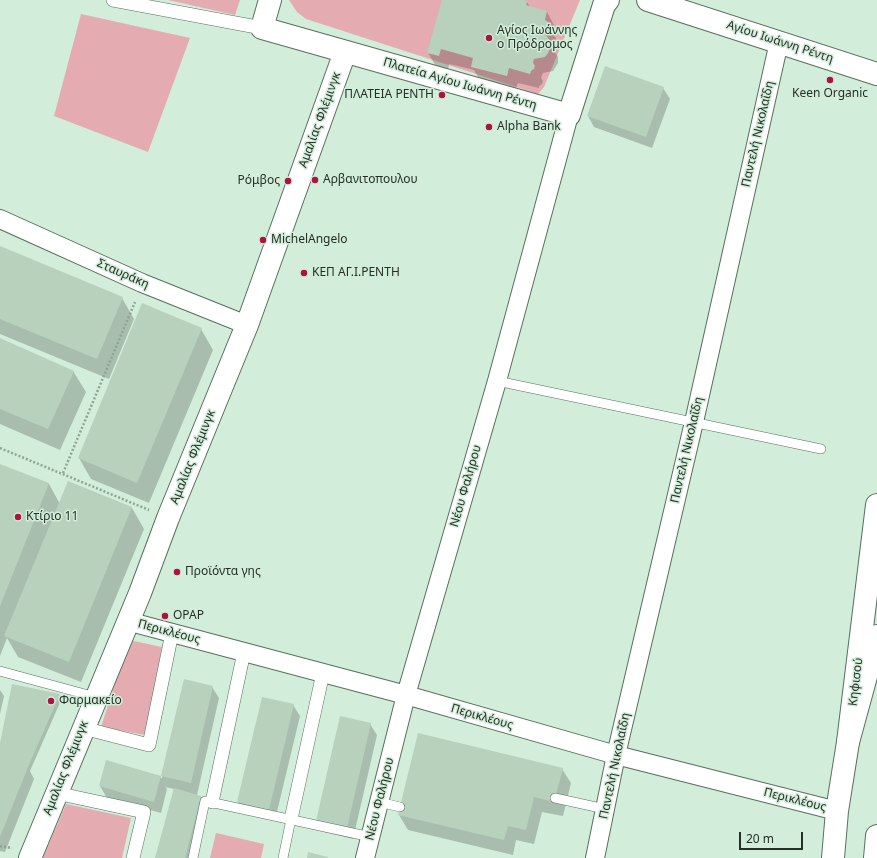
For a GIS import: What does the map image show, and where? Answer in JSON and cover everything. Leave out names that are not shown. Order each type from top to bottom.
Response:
[{"type":"main road","points":[[262,28],[270,0]]},
{"type":"main road","points":[[569,115],[602,12],[608,0]]},
{"type":"main road","points":[[648,0],[685,5]]},
{"type":"main road","name":"Αγίου Ιωάννη Ρέντη","points":[[685,5],[779,42],[877,74]]},
{"type":"main road","name":"Πλατεία Αγίου Ιωάννη Ρέντη","points":[[262,28],[569,115]]},
{"type":"main road","name":"Αμαλίας Φλέμινγκ","points":[[30,858],[127,621],[140,593],[168,518],[247,325],[345,52]]},
{"type":"main road","name":"Κηφισού","points":[[833,858],[877,505]]},
{"type":"main road","points":[[848,742],[877,636]]},
{"type":"main road","points":[[875,858],[877,836]]},
{"type":"street","points":[[113,0],[262,28]]},
{"type":"street","name":"Παντελή Νικολαΐδη","points":[[595,858],[616,755],[694,422],[779,42]]},
{"type":"street","name":"Νέου Φαλήρου","points":[[365,858],[406,695],[496,381],[569,115]]},
{"type":"street","name":"Σταυράκη","points":[[0,219],[142,283],[247,325]]},
{"type":"street","name":"Περικλέους","points":[[127,621],[406,695],[616,755],[838,811]]},
{"type":"street","points":[[83,728],[149,745],[172,633]]},
{"type":"street","points":[[212,802],[244,652]]},
{"type":"street","points":[[290,819],[323,673]]},
{"type":"street","points":[[56,793],[144,812],[133,858]]},
{"type":"lane","points":[[496,381],[821,449]]},
{"type":"lane","points":[[0,671],[96,697]]},
{"type":"lane","points":[[555,798],[605,809]]},
{"type":"lane","points":[[193,858],[205,801],[371,837]]},
{"type":"lane","points":[[379,802],[400,807]]},
{"type":"lane","points":[[283,858],[290,819]]},
{"type":"path","points":[[63,473],[142,283]]},
{"type":"path","points":[[0,448],[168,518]]},
{"type":"shaded area","points":[[168,0],[240,0],[235,15]]},
{"type":"shaded area","points":[[289,0],[580,0],[544,87],[538,94],[306,19],[297,12]]},
{"type":"shaded area","points":[[81,14],[190,38],[148,152],[54,116]]},
{"type":"shaded area","points":[[129,640],[162,647],[145,735],[101,727]]},
{"type":"shaded area","points":[[66,804],[131,818],[122,858],[43,858]]},
{"type":"shaded area","points":[[216,833],[264,844],[261,858],[210,858]]},
{"type":"building","name":"Αγίος Ιωάννης ο Πρόδρομος","points":[[442,0],[528,1],[526,5],[547,11],[545,20],[548,22],[547,27],[543,28],[542,32],[550,41],[548,53],[545,57],[534,59],[533,63],[535,66],[530,74],[509,68],[507,76],[471,67],[473,58],[441,49],[439,56],[427,53]]},
{"type":"building","points":[[605,66],[664,87],[646,137],[587,116]]},
{"type":"building","points":[[0,246],[123,297],[97,359],[0,319]]},
{"type":"building","points":[[142,303],[202,328],[137,483],[78,458]]},
{"type":"building","points":[[0,338],[74,371],[48,429],[0,409]]},
{"type":"building","name":"Κτίριο 11","points":[[0,464],[49,483],[0,606]]},
{"type":"building","points":[[68,481],[132,507],[69,662],[4,636]]},
{"type":"building","points":[[184,679],[213,686],[191,783],[161,776]]},
{"type":"building","points":[[12,684],[60,694],[28,767],[0,837],[0,743]]},
{"type":"building","points":[[262,697],[294,704],[269,810],[237,802]]},
{"type":"building","points":[[340,716],[371,723],[347,828],[316,821]]},
{"type":"building","points":[[418,733],[563,768],[554,802],[534,797],[526,830],[508,826],[504,840],[398,815]]},
{"type":"building","points":[[106,760],[161,776],[154,802],[99,786]]},
{"type":"building","points":[[174,788],[201,796],[185,858],[155,858]]},
{"type":"building","points":[[308,852],[328,857],[328,858],[307,858]]},
{"type":"place","name":"Αγίος Ιωάννης ο Πρόδρομος","points":[[489,38]]},
{"type":"place","name":"Keen Organic","points":[[830,80]]},
{"type":"place","name":"ΠΛΑΤΕΙΑ ΡΕΝΤΗ","points":[[442,95]]},
{"type":"place","name":"Alpha Bank","points":[[489,127]]},
{"type":"place","name":"Αρβανιτοπουλου","points":[[315,180]]},
{"type":"place","name":"Ρόμβος","points":[[288,181]]},
{"type":"place","name":"MichelAngelo","points":[[263,240]]},
{"type":"place","name":"ΚΕΠ ΑΓ.Ι.ΡΕΝΤΗ","points":[[304,273]]},
{"type":"place","name":"Κτίριο 11","points":[[18,517]]},
{"type":"place","name":"Προϊόντα γης","points":[[177,572]]},
{"type":"place","name":"OPAP","points":[[165,616]]},
{"type":"place","name":"Φαρμακείο","points":[[51,701]]}]
